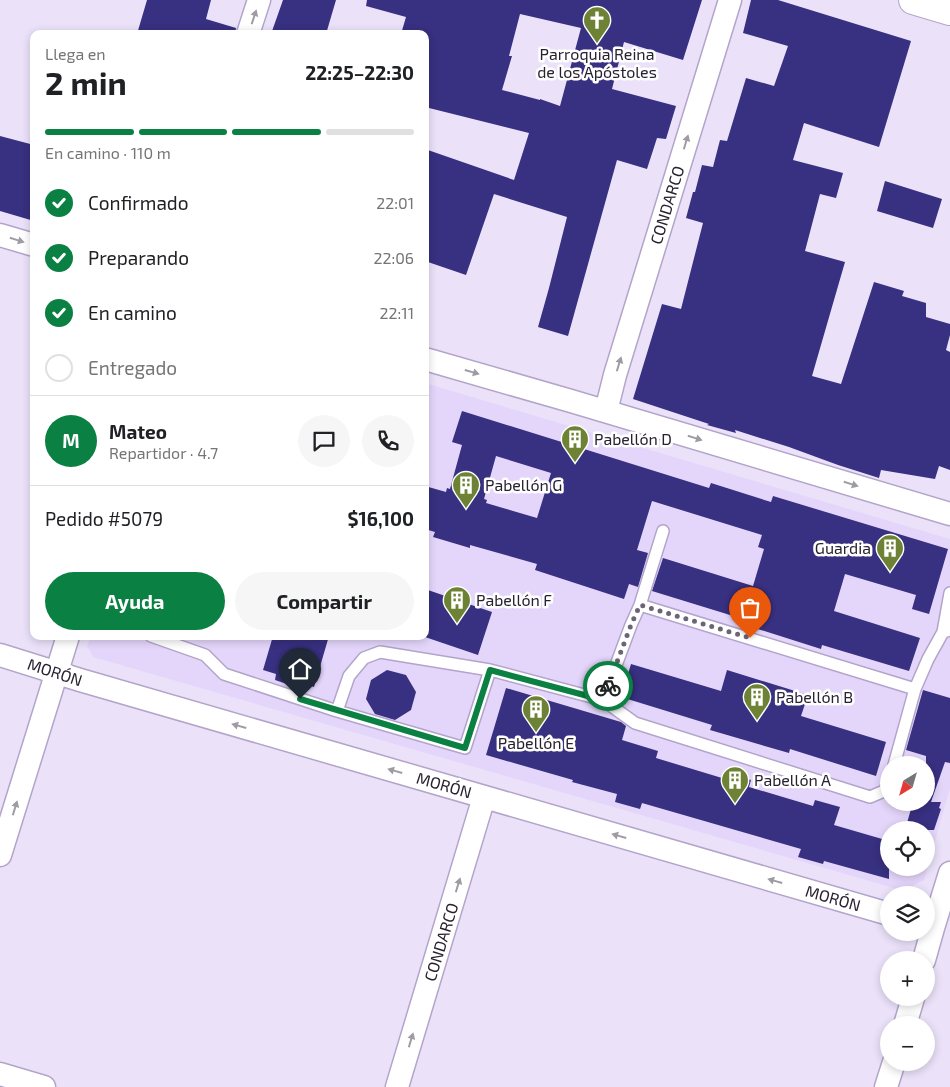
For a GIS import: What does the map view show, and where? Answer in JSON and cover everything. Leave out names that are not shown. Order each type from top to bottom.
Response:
[{"type":"main road","points":[[914,0],[950,11]]},
{"type":"street","points":[[249,30],[259,0]]},
{"type":"street","name":"CONDARCO","points":[[606,411],[730,0]]},
{"type":"street","points":[[0,235],[30,244]]},
{"type":"street","points":[[429,360],[950,514]]},
{"type":"street","points":[[0,855],[67,640]]},
{"type":"street","name":"MORÓN","points":[[0,655],[880,911]]},
{"type":"street","name":"CONDARCO","points":[[397,1087],[484,797]]},
{"type":"street","points":[[927,951],[936,928],[950,873]]},
{"type":"street","points":[[886,1087],[891,1071]]},
{"type":"street","points":[[0,1074],[44,1087]]},
{"type":"lane","points":[[603,700],[640,605],[663,531]]},
{"type":"lane","points":[[896,756],[915,689],[928,659],[946,631],[950,593]]},
{"type":"lane","points":[[640,605],[915,689]]},
{"type":"lane","points":[[162,640],[205,655],[224,674],[337,711],[465,748],[490,670]]},
{"type":"lane","points":[[337,711],[349,676],[364,658],[380,652],[490,670],[603,700],[635,723],[870,797],[880,793]]},
{"type":"shaded area","points":[[429,384],[950,539],[950,788],[935,841],[935,821],[880,821],[880,876],[925,876],[924,880],[913,886],[887,886],[93,657],[87,646],[89,640],[429,640]]},
{"type":"building","points":[[147,0],[211,0],[206,19],[236,28],[236,30],[138,30]]},
{"type":"building","points":[[283,0],[336,0],[327,30],[272,30]]},
{"type":"building","points":[[367,0],[702,0],[683,60],[624,42],[612,89],[676,106],[666,139],[657,138],[647,169],[617,160],[568,336],[538,327],[567,217],[494,194],[466,275],[429,262],[429,150],[514,180],[529,133],[429,108],[429,30],[402,30],[406,17],[366,6]],"holes":[[[520,14],[581,28],[560,106],[502,90],[512,56],[509,56]]]},
{"type":"building","points":[[751,0],[778,0],[911,41],[879,147],[804,123],[793,160],[843,173],[836,198],[820,194],[805,251],[845,262],[812,376],[841,384],[874,282],[904,291],[902,296],[926,303],[926,317],[950,324],[950,335],[946,350],[950,352],[950,470],[939,466],[935,479],[881,470],[879,478],[735,430],[736,433],[707,425],[709,424],[633,399],[662,304],[681,309],[703,223],[686,218],[702,165],[713,167],[720,140],[727,141],[746,78],[774,86],[788,46],[743,33]]},
{"type":"building","points":[[0,136],[30,144],[30,220],[0,211]]},
{"type":"building","points":[[885,181],[942,199],[933,228],[877,211]]},
{"type":"building","points":[[462,411],[709,488],[711,483],[771,502],[773,496],[948,549],[929,614],[912,609],[916,595],[845,574],[834,611],[920,638],[909,671],[822,645],[821,649],[742,624],[743,619],[652,591],[663,558],[753,586],[764,549],[758,547],[762,535],[652,501],[637,550],[648,553],[638,587],[629,584],[624,599],[535,570],[537,564],[470,545],[470,548],[433,537],[435,532],[429,530],[429,487],[446,492],[447,488],[450,489],[462,445],[452,442]],"holes":[[[496,456],[551,473],[537,518],[486,503],[487,500],[484,499]]]},
{"type":"building","name":"Pabellón F","points":[[429,590],[492,612],[478,655],[429,638]]},
{"type":"building","points":[[272,640],[328,640],[314,687],[298,682],[296,687],[275,680],[276,674],[263,670]]},
{"type":"building","name":"Pabellón B","points":[[631,664],[721,691],[727,670],[808,695],[801,716],[886,742],[882,756],[880,756],[876,776],[790,749],[789,753],[710,730],[712,725],[621,697]]},
{"type":"building","points":[[387,670],[406,675],[416,692],[411,710],[395,720],[375,714],[366,699],[371,680]]},
{"type":"building","points":[[506,688],[621,722],[626,726],[622,740],[658,751],[656,758],[722,778],[724,772],[751,780],[749,787],[813,806],[815,800],[840,807],[834,825],[880,838],[880,876],[889,876],[889,879],[824,861],[823,864],[798,857],[801,849],[642,803],[640,809],[615,802],[617,794],[486,755]]},
{"type":"building","points":[[923,690],[950,698],[950,763],[945,762],[935,791],[935,756],[926,756],[906,750]]},
{"type":"building","points":[[935,802],[941,802],[939,808],[941,809],[935,827],[935,821],[908,821],[910,811],[935,811]]},
{"type":"way so far","points":[[608,686],[640,605],[750,638]]},
{"type":"place","name":"Parroquia Reina de los Apóstoles","points":[[597,44]]},
{"type":"place","name":"Pabellón D","points":[[575,463]]},
{"type":"place","name":"Pabellón G","points":[[466,509]]},
{"type":"place","name":"Guardia","points":[[890,572]]},
{"type":"place","name":"Pabellón F","points":[[457,624]]},
{"type":"place","name":"Pabellón B","points":[[757,721]]},
{"type":"place","name":"Pabellón E","points":[[536,733]]},
{"type":"place","name":"Pabellón A","points":[[735,804]]},
{"type":"route","points":[[300,699],[465,748],[490,670],[603,700],[608,686]]}]
